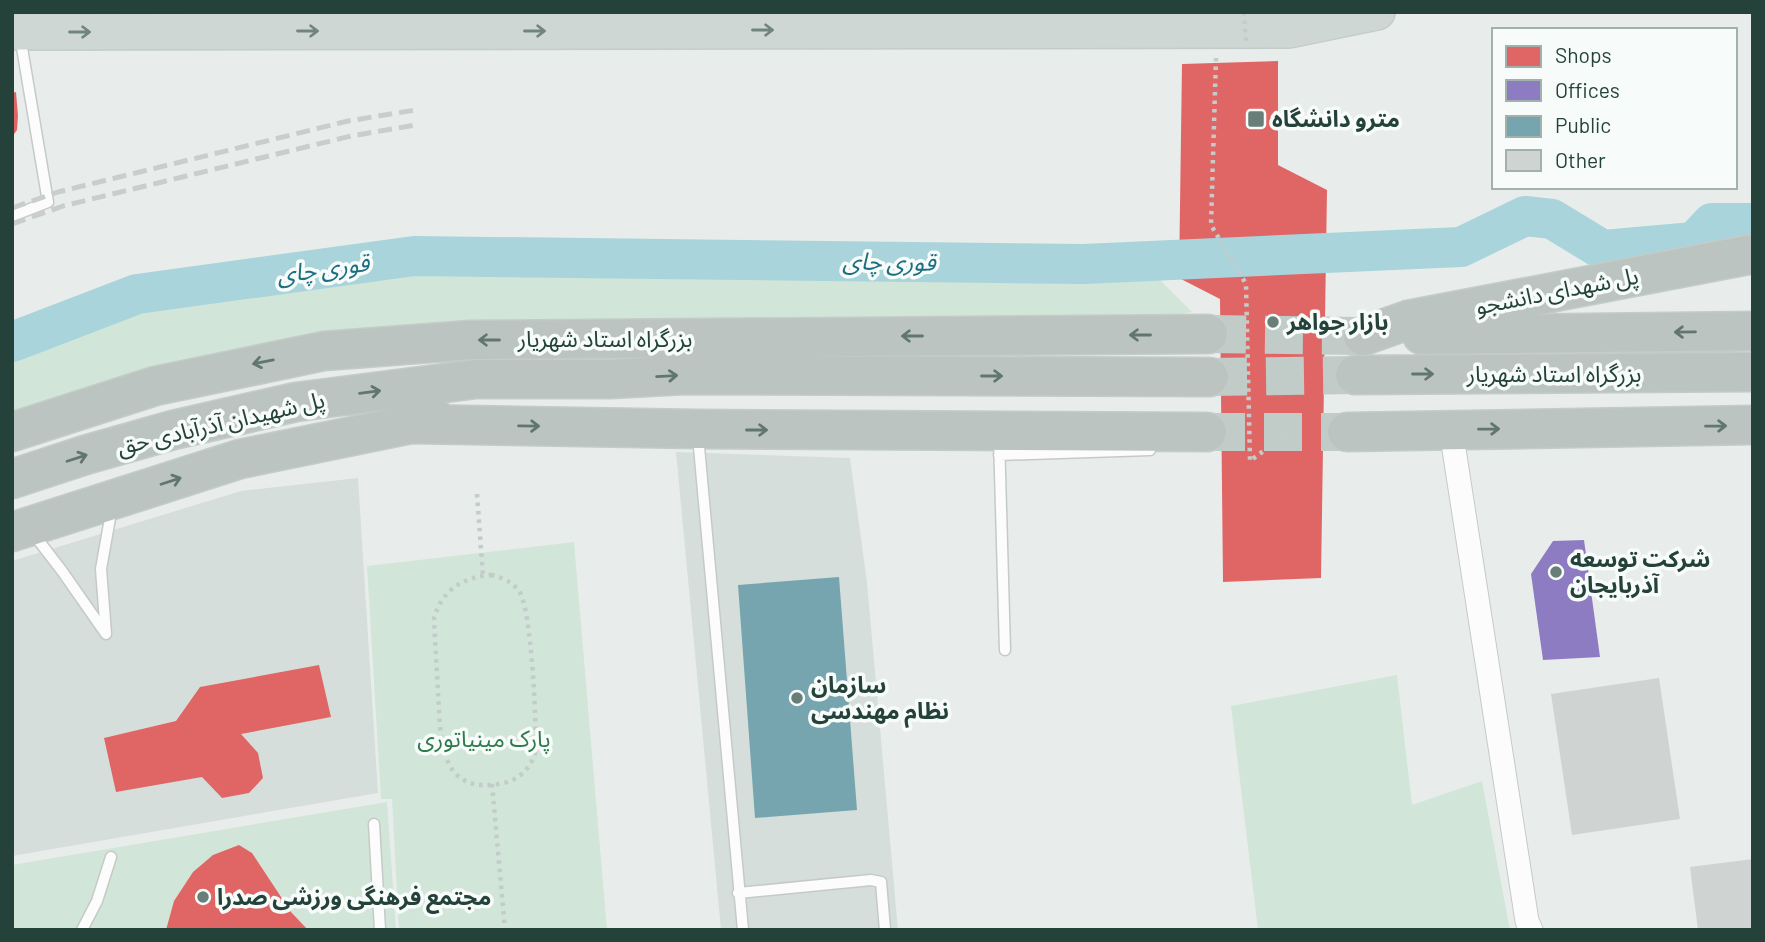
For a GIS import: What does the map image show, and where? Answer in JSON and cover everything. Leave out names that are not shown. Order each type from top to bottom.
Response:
[{"type":"highway","name":"پل شهدای دانشجو","points":[[1753,254],[1408,320],[1363,336],[1753,331]]},
{"type":"highway","name":"بزرگراه استاد شهریار","points":[[12,432],[155,386],[324,351],[470,340],[1208,334]]},
{"type":"highway","name":"بزرگراه استاد شهریار","points":[[1355,375],[1753,372]]},
{"type":"highway","name":"بزرگراه استاد شهریار","points":[[476,379],[611,379],[684,375],[1209,377]]},
{"type":"highway","name":"پل شهیدان آذرآبادی حق","points":[[12,480],[85,455],[237,414],[330,397],[476,379]]},
{"type":"highway","points":[[20,530],[240,459],[611,379]]},
{"type":"highway","points":[[412,424],[697,429],[999,443],[1207,432]]},
{"type":"highway","points":[[1347,432],[1753,425]]},
{"type":"main road","points":[[16,32],[182,22],[1289,30],[1377,12]]},
{"type":"street","points":[[1451,430],[1527,921],[1531,930]]},
{"type":"lane","points":[[12,216],[48,202],[16,32]]},
{"type":"lane","points":[[697,429],[743,930]]},
{"type":"lane","points":[[1005,650],[999,443],[1161,450]]},
{"type":"lane","points":[[20,530],[62,570],[106,634],[102,569],[114,500]]},
{"type":"lane","points":[[374,824],[380,930]]},
{"type":"lane","points":[[82,930],[97,901],[111,857]]},
{"type":"lane","points":[[738,893],[871,880],[881,882],[885,930]]},
{"type":"path","points":[[1235,28],[1211,225],[1246,284],[1251,461],[1289,432]]},
{"type":"path","points":[[477,494],[483,576]]},
{"type":"path","points":[[483,576],[498,576],[509,582],[519,590],[524,602],[528,621],[536,732],[536,750],[529,767],[508,782],[492,785],[477,785],[457,776],[443,755],[434,618],[439,603],[450,590],[464,580],[483,576]]},
{"type":"path","points":[[492,785],[505,930]]},
{"type":"shaded area","points":[[676,452],[850,458],[867,582],[898,930],[721,930]]},
{"type":"shaded area","points":[[358,478],[378,793],[12,856],[12,561],[241,491]]},
{"type":"green space","points":[[407,267],[1153,273],[1192,312],[1137,322],[395,326],[175,365],[12,417],[12,355],[159,301]]},
{"type":"green space","name":"پارک مینیاتوری","points":[[574,542],[607,930],[399,930],[392,799],[381,799],[367,566]]},
{"type":"green space","points":[[1397,675],[1412,805],[1482,781],[1510,930],[1258,930],[1231,706]]},
{"type":"green space","name":"مجتمع فرهنگی ورزشی صدرا","points":[[387,802],[396,930],[12,930],[12,865]]},
{"type":"building: Shops","name":"بازار جواهر","points":[[1278,61],[1278,165],[1327,190],[1321,578],[1223,582],[1220,299],[1179,278],[1182,64]]},
{"type":"building: Shops","points":[[16,92],[17,130],[12,137],[12,93]]},
{"type":"building: Shops","points":[[319,665],[331,717],[241,734],[258,753],[263,778],[249,793],[222,798],[202,777],[116,792],[104,738],[176,721],[200,687]]},
{"type":"building: Shops","points":[[239,845],[252,853],[291,912],[308,930],[166,930],[174,901],[193,872],[213,855]]},
{"type":"building: Offices","points":[[1584,540],[1600,657],[1543,660],[1531,574],[1553,541]]},
{"type":"building: Public","name":"سازمان نظام مهندسی","points":[[839,577],[857,810],[755,818],[738,585]]},
{"type":"building: Other","points":[[1659,678],[1680,819],[1572,835],[1551,694]]},
{"type":"building: Other","points":[[1753,859],[1753,930],[1698,930],[1690,867]]},
{"type":"waterway","name":"قوری چای","points":[[12,342],[137,294],[414,256],[1083,264],[1461,247],[1525,216],[1552,219],[1603,250],[1694,242],[1712,223],[1753,223]]},
{"type":"tunnel","points":[[1208,334],[1363,336]]},
{"type":"tunnel","points":[[1209,377],[1355,375]]},
{"type":"tunnel","points":[[1207,432],[1347,432]]},
{"type":"railway","points":[[12,208],[58,192],[348,121],[415,110]]},
{"type":"railway","points":[[12,224],[63,206],[351,136],[416,125]]},
{"type":"place","name":"مترو دانشگاه","points":[[1256,119]]},
{"type":"place","name":"بازار جواهر","points":[[1273,322]]},
{"type":"place","name":"شرکت توسعه آذربایجان","points":[[1556,572]]},
{"type":"place","name":"سازمان نظام مهندسی","points":[[797,698]]},
{"type":"place","name":"مجتمع فرهنگی ورزشی صدرا","points":[[203,897]]}]
